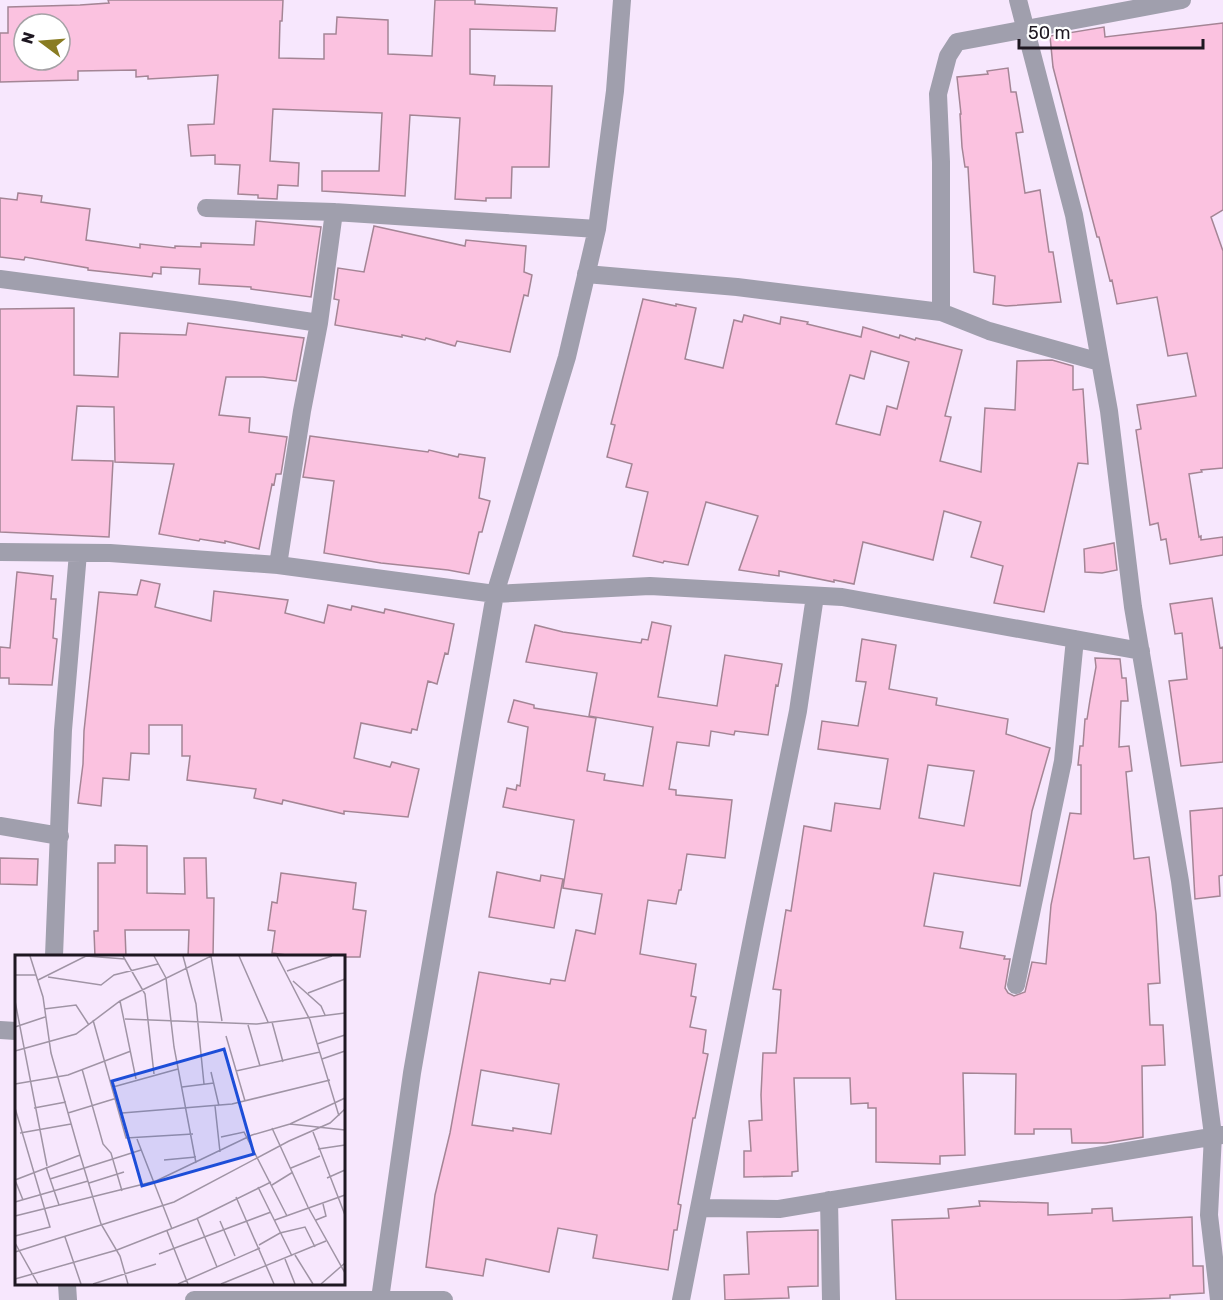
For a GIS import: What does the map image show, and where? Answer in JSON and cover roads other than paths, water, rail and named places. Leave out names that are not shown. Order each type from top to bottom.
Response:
[{"type":"street","points":[[380,1299],[412,1073],[495,594],[567,357],[597,229],[615,91],[622,0]]},
{"type":"street","points":[[1018,0],[1074,215],[1109,411],[1133,607],[1180,880],[1218,1135],[1209,1215],[1219,1300]]},
{"type":"street","points":[[941,312],[941,162],[938,94],[948,56],[957,42],[1182,0]]},
{"type":"street","points":[[206,208],[334,212],[597,229]]},
{"type":"street","points":[[278,565],[302,411],[320,323],[334,212]]},
{"type":"street","points":[[586,274],[737,287],[941,312],[990,331],[1100,362]]},
{"type":"street","points":[[0,279],[320,323]]},
{"type":"street","points":[[0,552],[110,553],[278,565],[495,594],[650,586],[842,597],[1141,651]]},
{"type":"street","points":[[54,955],[63,730],[78,553]]},
{"type":"street","points":[[681,1300],[754,923],[798,711],[815,596]]},
{"type":"street","points":[[1016,985],[1063,761],[1076,639]]},
{"type":"street","points":[[0,826],[60,837]]},
{"type":"street","points":[[0,1030],[15,1031]]},
{"type":"street","points":[[700,1208],[778,1209],[1218,1135]]},
{"type":"street","points":[[829,1200],[831,1300]]},
{"type":"street","points":[[67,1285],[68,1300]]},
{"type":"street","points":[[194,1300],[444,1300]]}]
